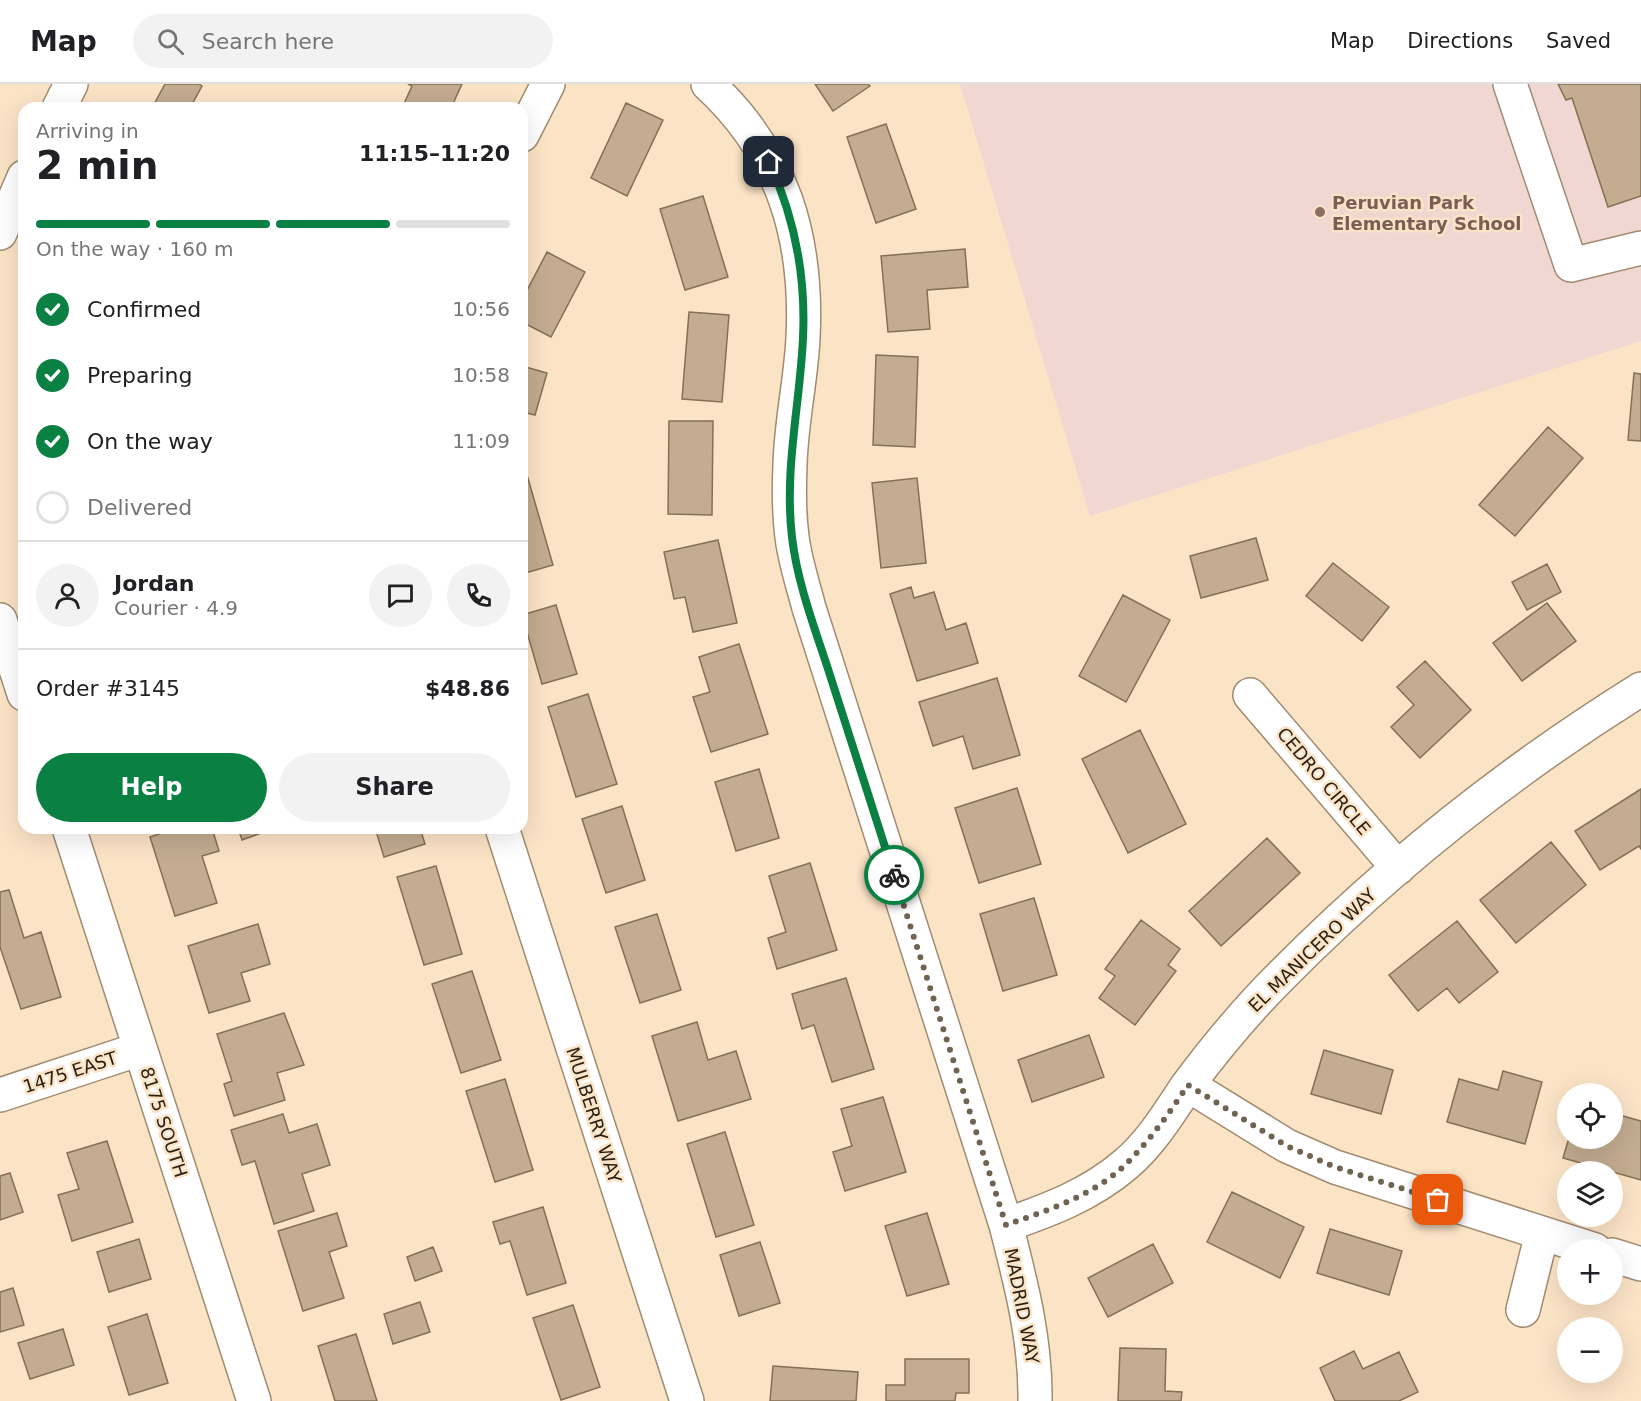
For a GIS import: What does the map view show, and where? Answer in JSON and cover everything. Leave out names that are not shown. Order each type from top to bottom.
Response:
[{"type":"street","points":[[62,102],[71,84]]},
{"type":"street","points":[[528,123],[548,84]]},
{"type":"street","name":"MADRID WAY","points":[[708,84],[725,99],[762,145],[788,206],[799,249],[803,294],[803,338],[790,464],[792,537],[809,608],[1006,1225],[1025,1298],[1036,1370],[1035,1401]]},
{"type":"street","points":[[1510,84],[1571,265],[1641,248]]},
{"type":"street","points":[[0,233],[18,191]]},
{"type":"street","points":[[0,620],[18,674]]},
{"type":"street","name":"EL MANICERO WAY","points":[[1006,1225],[1056,1208],[1083,1194],[1127,1163],[1159,1126],[1232,1029],[1281,976],[1398,868],[1494,790],[1594,718],[1641,689]]},
{"type":"street","name":"CEDRO CIRCLE","points":[[1250,695],[1398,868]]},
{"type":"street","name":"MULBERRY WAY","points":[[504,834],[687,1401]]},
{"type":"street","name":"8175 SOUTH","points":[[71,836],[254,1401]]},
{"type":"street","name":"1475 EAST","points":[[0,1095],[140,1049]]},
{"type":"street","points":[[1188,1085],[1287,1146],[1335,1167],[1561,1239]]},
{"type":"street","points":[[1523,1310],[1542,1233]]},
{"type":"street","points":[[1623,1258],[1641,1264]]},
{"type":"shaded area","name":"Peruvian Park Elementary School","points":[[960,84],[1641,84],[1641,341],[1090,516]]},
{"type":"building","points":[[165,84],[199,84],[202,86],[193,102],[155,102]]},
{"type":"building","points":[[408,84],[462,84],[454,102],[405,102],[412,86]]},
{"type":"building","points":[[815,84],[868,84],[870,86],[833,111]]},
{"type":"building","points":[[1558,84],[1641,84],[1641,196],[1608,207],[1572,98],[1566,100]]},
{"type":"building","points":[[626,103],[663,120],[627,196],[591,178]]},
{"type":"building","points":[[886,124],[916,209],[876,223],[847,137]]},
{"type":"building","points":[[703,196],[728,277],[685,290],[660,209]]},
{"type":"building","points":[[965,249],[968,287],[927,290],[930,329],[888,332],[881,256]]},
{"type":"building","points":[[547,252],[585,272],[551,337],[528,325],[528,288]]},
{"type":"building","points":[[689,312],[729,315],[722,402],[682,399]]},
{"type":"building","points":[[876,355],[918,357],[915,447],[873,445]]},
{"type":"building","points":[[528,368],[547,373],[535,415],[528,413]]},
{"type":"building","points":[[1634,373],[1641,374],[1641,441],[1628,440]]},
{"type":"building","points":[[669,421],[713,421],[712,515],[668,514]]},
{"type":"building","points":[[1548,427],[1583,458],[1515,536],[1479,505]]},
{"type":"building","points":[[528,478],[553,565],[528,572]]},
{"type":"building","points":[[917,478],[926,563],[881,568],[872,483]]},
{"type":"building","points":[[1256,538],[1268,580],[1201,598],[1190,556]]},
{"type":"building","points":[[718,540],[737,623],[693,632],[685,597],[674,599],[664,552]]},
{"type":"building","points":[[1333,563],[1389,607],[1362,641],[1306,596]]},
{"type":"building","points":[[1547,564],[1561,592],[1527,610],[1512,582]]},
{"type":"building","points":[[911,587],[914,598],[934,592],[946,630],[966,623],[978,663],[917,681],[890,594]]},
{"type":"building","points":[[1123,595],[1170,620],[1126,702],[1079,676]]},
{"type":"building","points":[[1547,603],[1576,641],[1522,681],[1493,643]]},
{"type":"building","points":[[556,605],[577,674],[542,684],[528,636],[528,613]]},
{"type":"building","points":[[739,644],[768,734],[711,752],[693,697],[710,692],[699,657]]},
{"type":"building","points":[[1425,661],[1471,710],[1420,758],[1391,727],[1414,705],[1397,687]]},
{"type":"building","points":[[997,678],[1020,755],[973,769],[963,736],[933,746],[919,702]]},
{"type":"building","points":[[588,694],[617,784],[576,797],[548,707]]},
{"type":"building","points":[[1140,730],[1186,824],[1128,853],[1082,759]]},
{"type":"building","points":[[759,769],[779,838],[736,851],[715,782]]},
{"type":"building","points":[[1017,788],[1041,864],[979,883],[955,808]]},
{"type":"building","points":[[1641,789],[1641,849],[1639,846],[1600,870],[1575,831]]},
{"type":"building","points":[[622,806],[645,880],[606,893],[582,819]]},
{"type":"building","points":[[159,834],[214,834],[219,851],[202,856],[217,903],[175,916],[150,837]]},
{"type":"building","points":[[240,834],[258,834],[242,840]]},
{"type":"building","points":[[377,834],[422,834],[425,844],[384,857]]},
{"type":"building","points":[[1267,838],[1300,873],[1221,946],[1189,911]]},
{"type":"building","points":[[1551,842],[1586,885],[1516,943],[1480,900]]},
{"type":"building","points":[[810,863],[837,950],[777,969],[768,938],[786,932],[769,876]]},
{"type":"building","points":[[436,866],[462,954],[424,965],[397,877]]},
{"type":"building","points":[[9,890],[24,938],[41,932],[61,997],[21,1009],[0,947],[0,892]]},
{"type":"building","points":[[1034,898],[1057,975],[1003,991],[980,914]]},
{"type":"building","points":[[657,914],[681,990],[640,1003],[615,927]]},
{"type":"building","points":[[1141,920],[1180,949],[1168,965],[1176,971],[1135,1025],[1099,998],[1115,976],[1105,969]]},
{"type":"building","points":[[1457,921],[1498,972],[1459,1003],[1447,988],[1418,1011],[1389,975]]},
{"type":"building","points":[[258,924],[270,964],[241,973],[250,1001],[209,1013],[188,946]]},
{"type":"building","points":[[472,971],[501,1060],[461,1073],[432,984]]},
{"type":"building","points":[[846,978],[874,1069],[832,1082],[814,1025],[802,1029],[792,994]]},
{"type":"building","points":[[284,1013],[304,1065],[277,1073],[285,1100],[234,1116],[224,1084],[232,1081],[217,1034]]},
{"type":"building","points":[[697,1022],[708,1060],[736,1051],[751,1099],[678,1121],[652,1036]]},
{"type":"building","points":[[1089,1035],[1104,1077],[1032,1102],[1018,1060]]},
{"type":"building","points":[[1324,1050],[1393,1070],[1381,1114],[1311,1094]]},
{"type":"building","points":[[1503,1071],[1542,1082],[1525,1144],[1447,1122],[1459,1079],[1498,1090]]},
{"type":"building","points":[[505,1079],[533,1170],[495,1182],[466,1091]]},
{"type":"building","points":[[883,1097],[906,1172],[845,1191],[833,1152],[852,1146],[841,1109]]},
{"type":"building","points":[[283,1114],[289,1133],[317,1124],[330,1165],[302,1174],[314,1211],[274,1224],[255,1161],[242,1165],[231,1130]]},
{"type":"building","points":[[1623,1116],[1641,1121],[1641,1180],[1623,1175],[1623,1161],[1574,1161],[1563,1158],[1566,1149],[1623,1149]]},
{"type":"building","points":[[725,1132],[754,1225],[716,1237],[687,1144]]},
{"type":"building","points":[[107,1141],[133,1222],[72,1241],[58,1195],[79,1189],[67,1153]]},
{"type":"building","points":[[10,1173],[23,1212],[0,1220],[0,1176]]},
{"type":"building","points":[[1232,1192],[1304,1227],[1280,1278],[1207,1242]]},
{"type":"building","points":[[543,1207],[566,1283],[527,1295],[510,1241],[500,1244],[493,1222]]},
{"type":"building","points":[[337,1213],[347,1246],[329,1252],[344,1298],[303,1311],[278,1231]]},
{"type":"building","points":[[927,1213],[949,1284],[907,1296],[885,1226]]},
{"type":"building","points":[[1330,1229],[1402,1251],[1389,1295],[1317,1273]]},
{"type":"building","points":[[139,1239],[151,1279],[109,1292],[97,1252]]},
{"type":"building","points":[[760,1242],[780,1303],[739,1316],[720,1255]]},
{"type":"building","points":[[1153,1244],[1173,1283],[1108,1317],[1088,1278]]},
{"type":"building","points":[[433,1247],[442,1271],[415,1281],[407,1257]]},
{"type":"building","points":[[13,1288],[24,1325],[0,1332],[0,1292]]},
{"type":"building","points":[[420,1302],[430,1332],[393,1344],[384,1314]]},
{"type":"building","points":[[573,1305],[600,1387],[561,1400],[533,1318]]},
{"type":"building","points":[[147,1314],[168,1383],[129,1395],[108,1327]]},
{"type":"building","points":[[63,1329],[74,1365],[30,1379],[18,1343]]},
{"type":"building","points":[[356,1334],[377,1401],[335,1401],[318,1346]]},
{"type":"building","points":[[1120,1348],[1166,1349],[1165,1391],[1182,1392],[1181,1401],[1118,1401]]},
{"type":"building","points":[[1354,1351],[1363,1369],[1399,1352],[1418,1392],[1399,1401],[1335,1401],[1320,1368]]},
{"type":"building","points":[[905,1359],[969,1359],[969,1393],[956,1393],[955,1401],[886,1401],[886,1385],[905,1385]]},
{"type":"building","points":[[773,1366],[858,1372],[856,1401],[770,1401]]},
{"type":"way so far","points":[[894,875],[1006,1225],[1056,1208],[1092,1190],[1127,1163],[1159,1126],[1188,1085],[1244,1122],[1287,1146],[1335,1167],[1438,1200]]},
{"type":"place","name":"Peruvian Park Elementary School","points":[[1320,212]]},
{"type":"route","points":[[769,162],[785,195],[799,249],[803,294],[803,338],[790,464],[792,537],[809,608],[894,875]]}]
